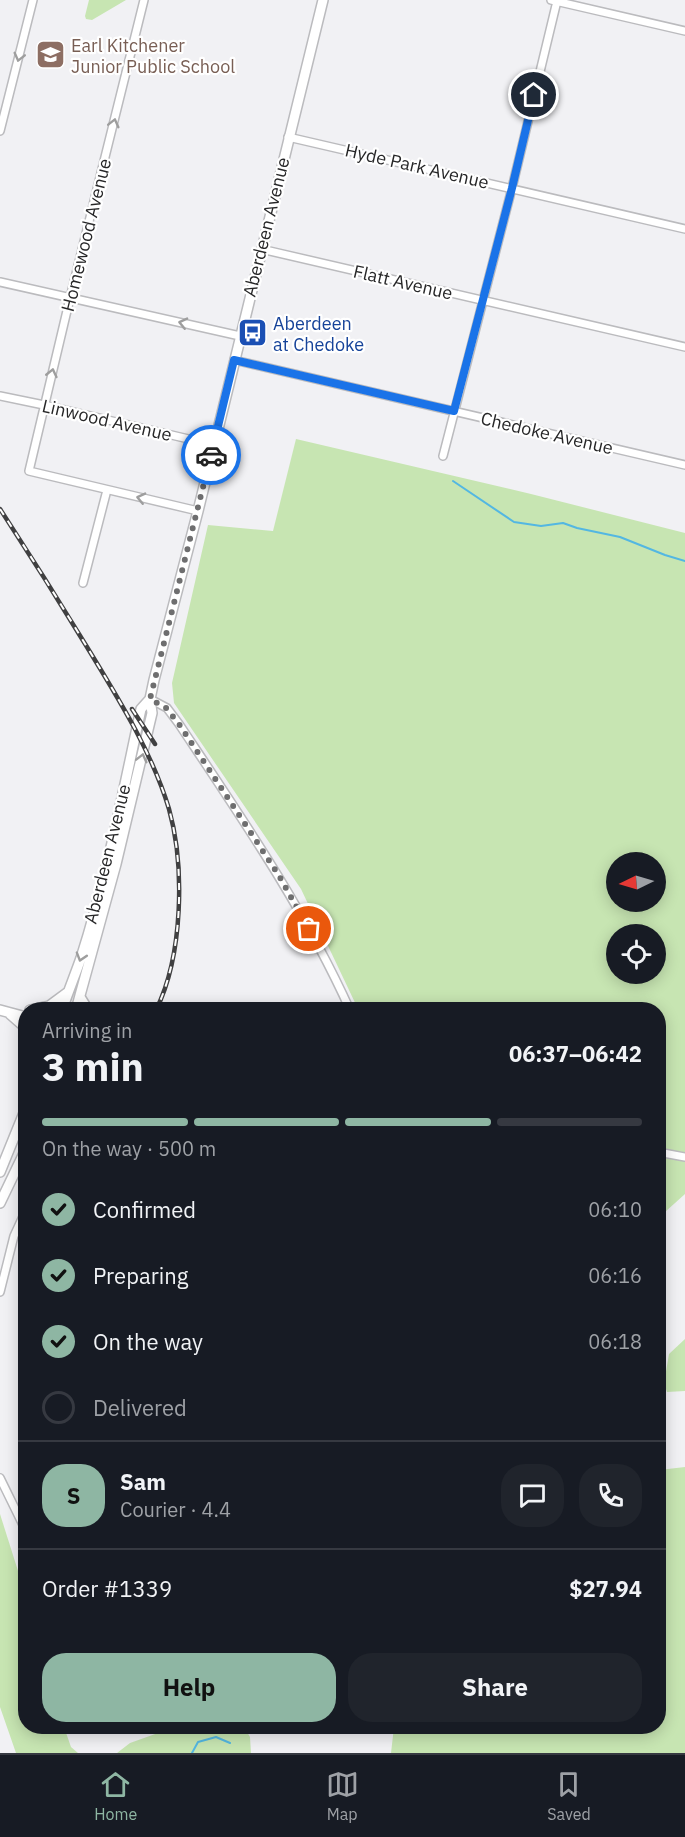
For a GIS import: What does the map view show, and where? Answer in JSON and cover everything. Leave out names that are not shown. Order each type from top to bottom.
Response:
[{"type":"main road","name":"Aberdeen Avenue","points":[[78,1002],[116,864],[152,713],[150,699],[323,0]]},
{"type":"main road","name":"Aberdeen Avenue","points":[[65,1002],[97,902],[141,709],[150,699]]},
{"type":"main road","points":[[54,1002],[68,992]]},
{"type":"main road","points":[[80,997],[83,1002]]},
{"type":"main road","points":[[4,1011],[18,1022]]},
{"type":"main road","points":[[0,1172],[18,1128]]},
{"type":"main road","points":[[0,1203],[18,1166]]},
{"type":"street","points":[[0,131],[33,0]]},
{"type":"street","name":"Homewood Avenue","points":[[107,490],[29,471],[144,0]]},
{"type":"street","points":[[588,9],[590,0]]},
{"type":"street","points":[[443,456],[512,188],[554,1],[685,31]]},
{"type":"street","name":"Hyde Park Avenue","points":[[288,136],[685,229]]},
{"type":"street","name":"Flatt Avenue","points":[[261,249],[685,347]]},
{"type":"street","points":[[0,282],[240,336]]},
{"type":"street","name":"Chedoke Avenue","points":[[234,360],[685,465]]},
{"type":"street","name":"Linwood Avenue","points":[[0,396],[214,446]]},
{"type":"street","points":[[83,583],[107,490],[198,512]]},
{"type":"street","points":[[150,699],[166,708],[179,724],[278,874],[300,911],[346,1002]]},
{"type":"street","points":[[666,1153],[685,1157]]},
{"type":"street","points":[[0,1292],[18,1227]]},
{"type":"street","points":[[0,1478],[18,1515]]},
{"type":"green space","points":[[89,0],[126,0],[92,20],[86,19],[85,16]]},
{"type":"green space","points":[[296,439],[685,533],[685,1194],[666,1211],[666,1002],[355,1002],[301,889],[174,703],[172,683],[208,525],[273,531]]},
{"type":"green space","points":[[685,1339],[685,1391],[667,1392],[666,1371],[669,1354]]},
{"type":"green space","points":[[685,1467],[685,1753],[391,1753],[393,1734],[666,1734],[666,1469]]},
{"type":"green space","points":[[0,1514],[18,1571],[18,1734],[66,1734],[71,1747],[78,1753],[16,1753],[0,1707]]},
{"type":"green space","points":[[155,1734],[248,1734],[251,1753],[117,1753],[130,1743]]},
{"type":"waterway","points":[[453,481],[514,522],[541,526],[563,523],[620,537],[685,561]]},
{"type":"waterway","points":[[192,1753],[198,1742],[216,1737],[230,1743]]},
{"type":"railway","points":[[0,509],[66,612],[122,706],[144,746],[169,809],[178,857],[179,911],[172,964],[159,1002]]},
{"type":"railway","points":[[132,709],[155,744]]},
{"type":"way so far","points":[[211,455],[150,699],[166,708],[179,724],[278,874],[309,929]]},
{"type":"place","name":"Earl Kitchener Junior Public School","points":[[50,55]]},
{"type":"place","name":"Aberdeen at Chedoke","points":[[252,333]]},
{"type":"route","points":[[211,455],[234,360],[454,411],[534,95]]}]
